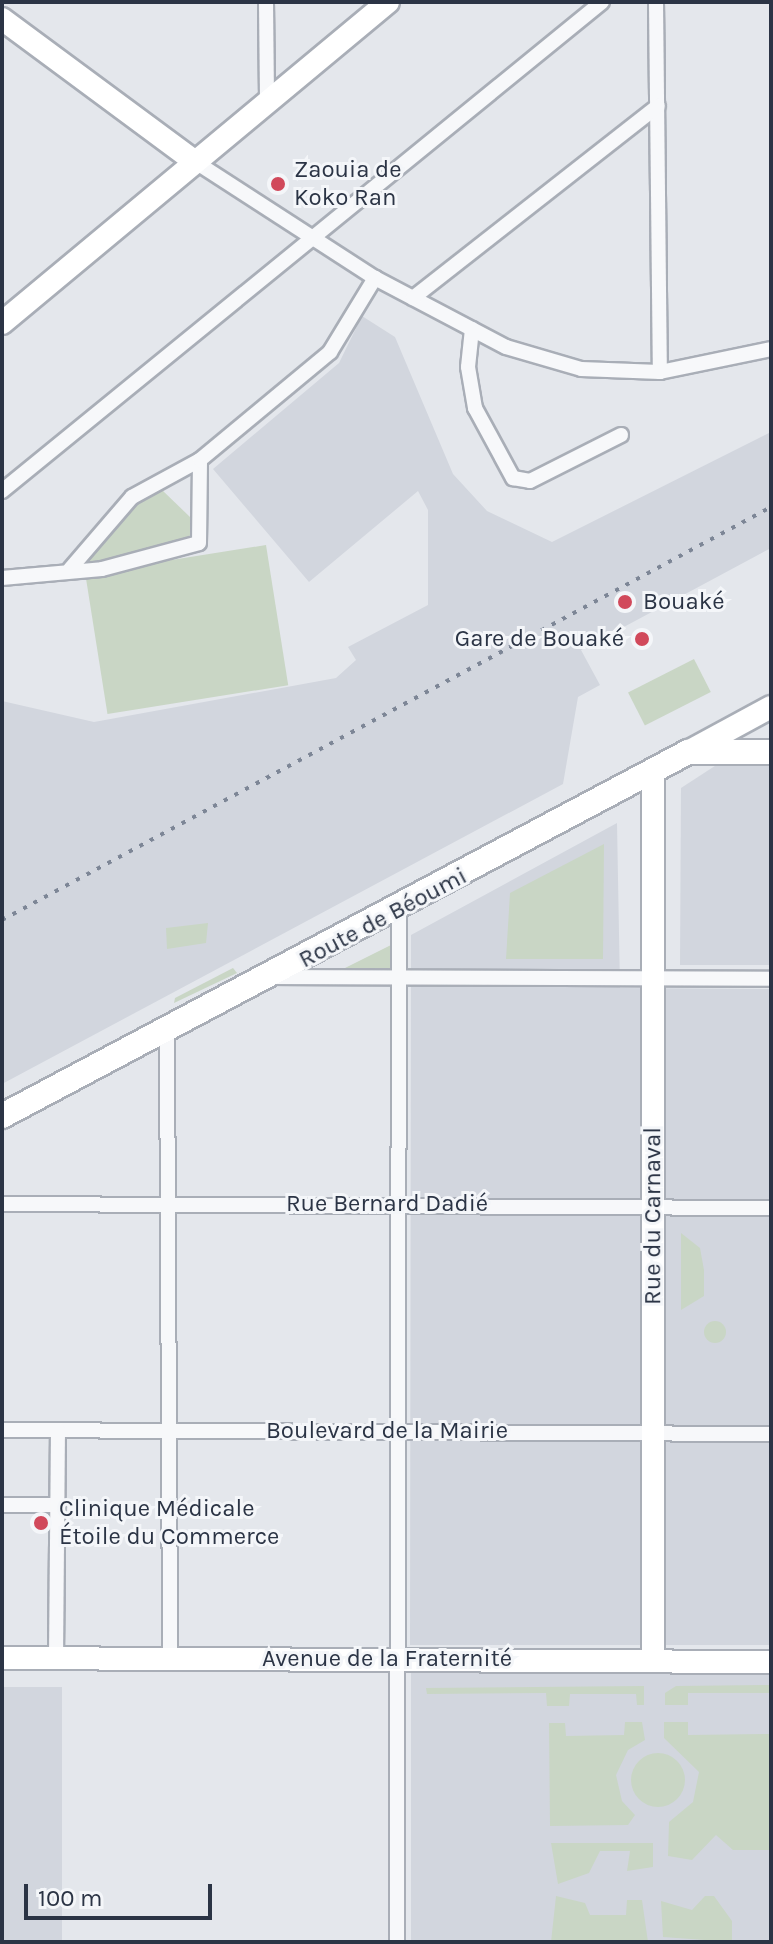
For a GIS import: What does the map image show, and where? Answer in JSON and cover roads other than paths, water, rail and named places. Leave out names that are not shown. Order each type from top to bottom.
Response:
[{"type":"main road","name":"Route de Béoumi","points":[[2,1116],[273,977],[688,752],[771,752]]},
{"type":"street","points":[[266,2],[267,102]]},
{"type":"street","points":[[2,323],[388,2]]},
{"type":"street","points":[[2,491],[311,236],[602,2]]},
{"type":"street","points":[[656,2],[660,372]]},
{"type":"street","points":[[2,19],[194,161],[375,278],[472,329],[581,369],[660,372],[771,349]]},
{"type":"street","points":[[413,298],[658,106]]},
{"type":"street","points":[[70,569],[132,497],[200,460],[330,352],[375,278]]},
{"type":"street","points":[[472,329],[468,367],[475,408],[513,478],[530,481],[621,435]]},
{"type":"street","points":[[2,578],[70,569],[102,569],[199,543],[200,460]]},
{"type":"street","points":[[688,752],[771,707]]},
{"type":"street","name":"Rue du Carnaval","points":[[653,771],[653,1661]]},
{"type":"street","points":[[397,1942],[399,909]]},
{"type":"street","points":[[273,977],[771,979]]},
{"type":"street","points":[[167,1033],[170,1658]]},
{"type":"street","name":"Rue Bernard Dadié","points":[[2,1204],[398,1203],[771,1208]]},
{"type":"street","name":"Boulevard de la Mairie","points":[[2,1430],[771,1434]]},
{"type":"street","points":[[56,1658],[58,1430]]},
{"type":"street","points":[[2,1505],[57,1505]]},
{"type":"street","name":"Avenue de la Fraternité","points":[[2,1658],[771,1662]]},
{"type":"railway","points":[[2,920],[771,507]]},
{"type":"place","name":"Zaouia de Koko Ran","points":[[278,184]]},
{"type":"place","name":"Bouaké","points":[[625,602]]},
{"type":"place","name":"Gare de Bouaké","points":[[642,639]]},
{"type":"place","name":"Clinique Médicale Étoile du Commerce","points":[[41,1523]]}]
